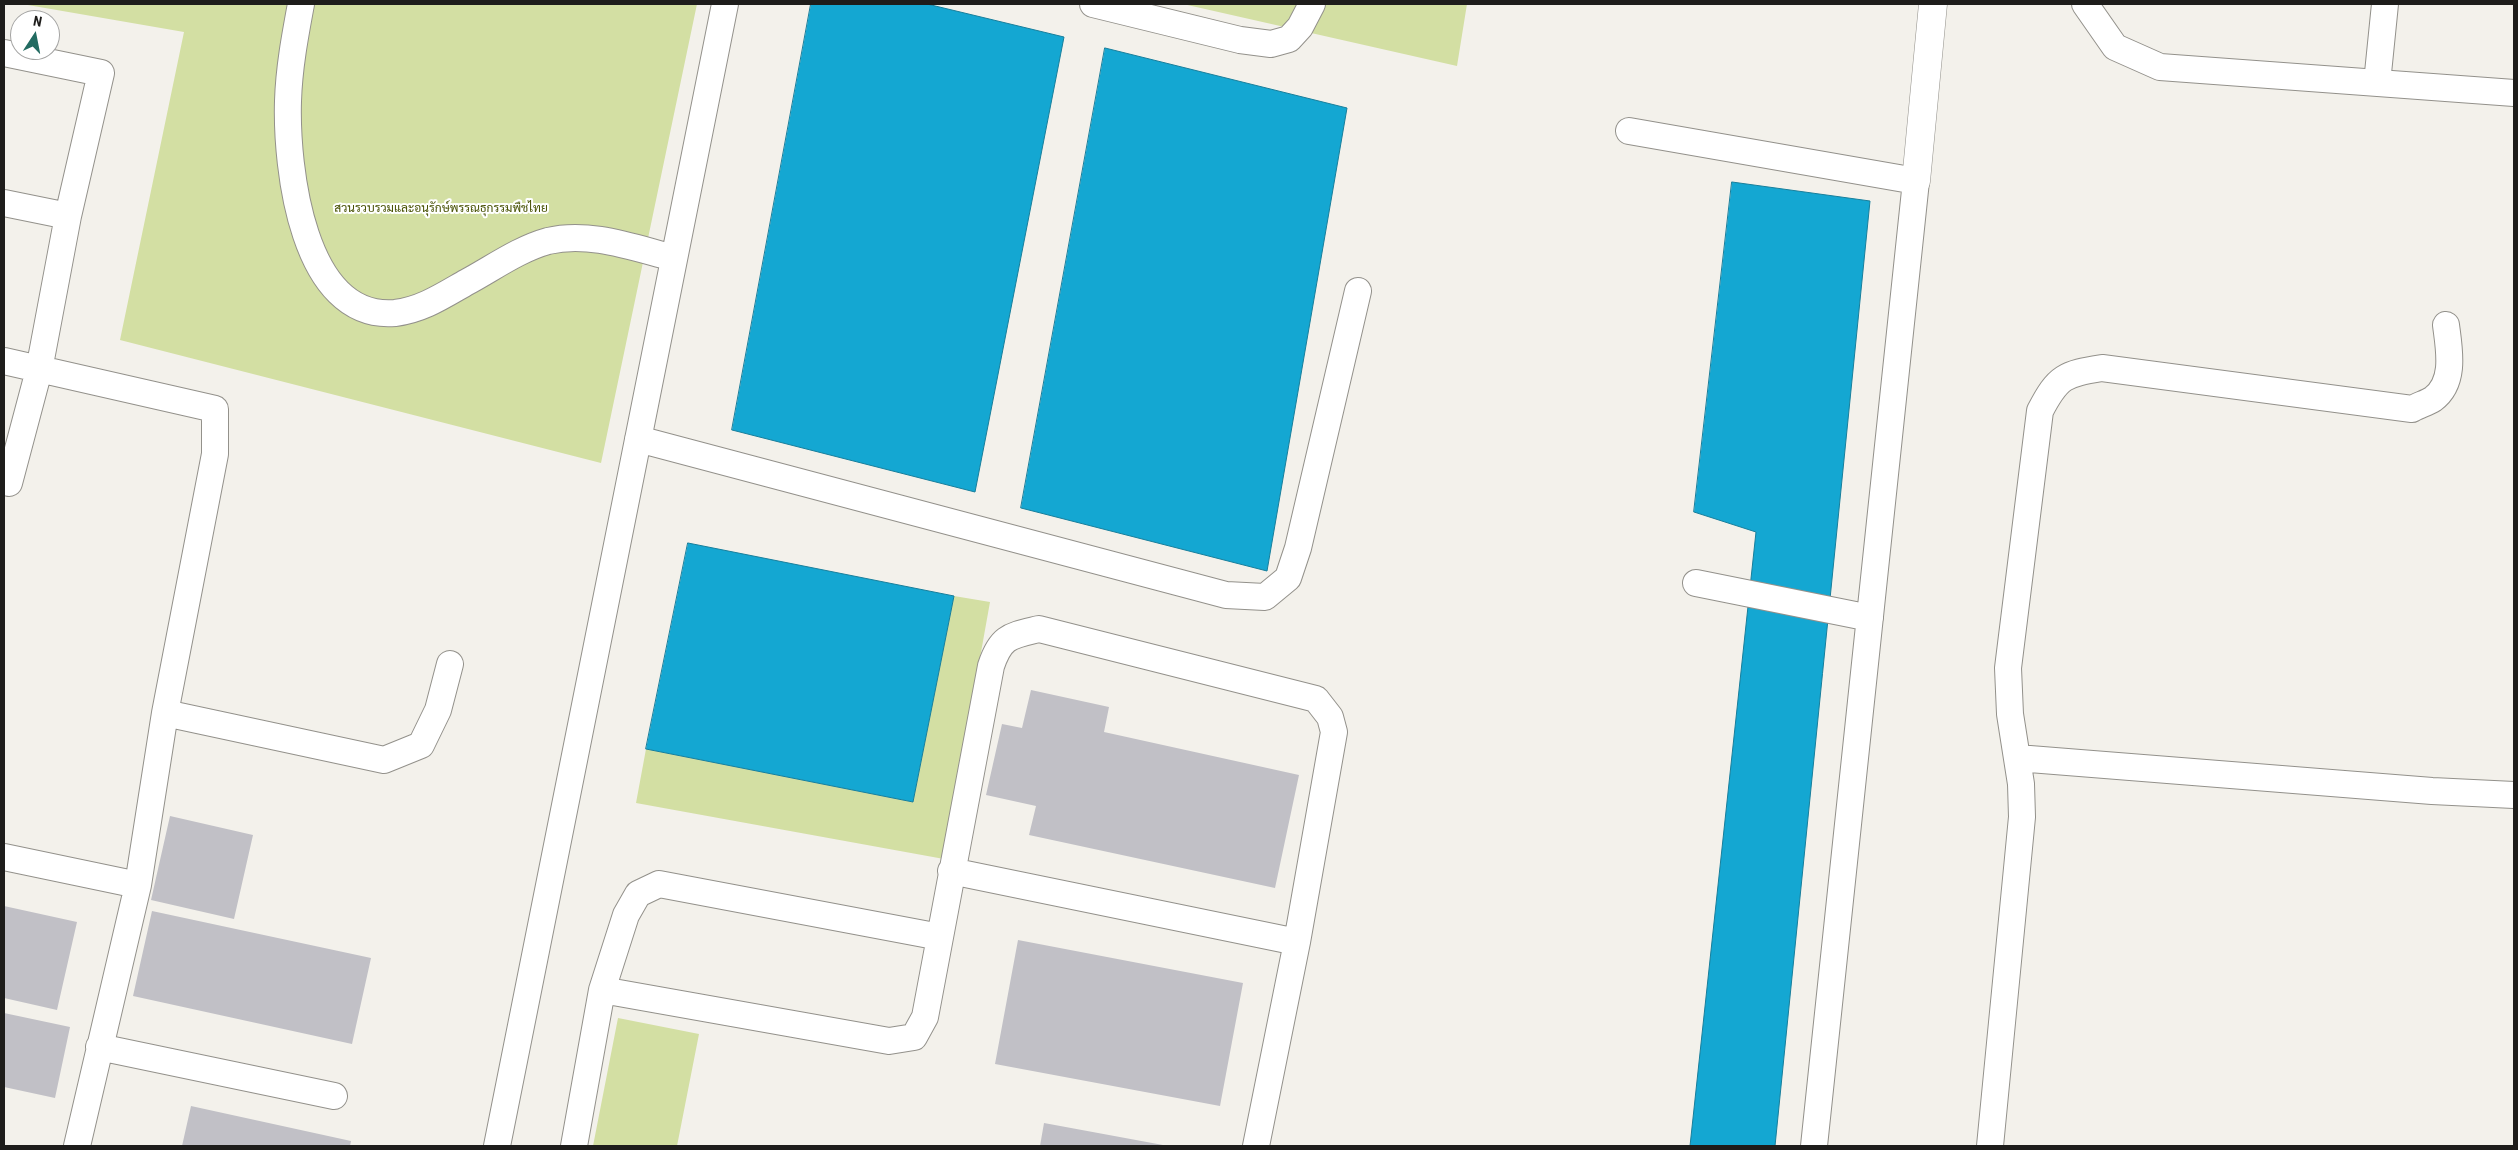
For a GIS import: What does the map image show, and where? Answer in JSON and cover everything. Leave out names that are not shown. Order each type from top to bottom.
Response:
[{"type":"street","points":[[1916,180],[1933,4]]},
{"type":"lane","points":[[301,4],[292,48],[288,101],[288,141],[293,179],[309,241],[323,275],[336,292],[353,304],[372,312],[394,313],[421,308],[522,252],[548,241],[576,238],[602,240],[674,258]]},
{"type":"lane","points":[[497,1146],[725,4]]},
{"type":"lane","points":[[1093,4],[1240,40],[1271,44],[1289,38],[1300,27],[1312,4]]},
{"type":"lane","points":[[2085,4],[2115,47],[2160,67],[2514,93]]},
{"type":"lane","points":[[2377,83],[2384,4]]},
{"type":"lane","points":[[4,53],[101,73],[68,216],[39,370],[8,483]]},
{"type":"lane","points":[[1629,130],[1916,180],[1814,1146]]},
{"type":"lane","points":[[4,203],[68,216]]},
{"type":"lane","points":[[638,439],[1226,595],[1265,597],[1288,578],[1298,548],[1358,291]]},
{"type":"lane","points":[[1990,1146],[2022,817],[2021,784],[2010,714],[2008,668],[2040,410],[2052,388],[2072,373],[2102,368],[2412,409],[2434,398],[2447,381],[2450,358],[2446,325]]},
{"type":"lane","points":[[4,361],[215,409],[215,454],[165,713],[138,885],[77,1146]]},
{"type":"lane","points":[[1696,583],[1870,618]]},
{"type":"lane","points":[[602,990],[889,1041],[914,1037],[924,1016],[990,666],[997,647],[1014,635],[1039,629],[1316,699],[1330,717],[1334,732],[1297,942],[1256,1146]]},
{"type":"lane","points":[[165,713],[384,760],[421,745],[438,710],[450,664]]},
{"type":"lane","points":[[2017,758],[2432,791],[2514,795]]},
{"type":"lane","points":[[4,857],[138,885]]},
{"type":"lane","points":[[951,871],[1297,942]]},
{"type":"lane","points":[[574,1146],[602,990],[626,915],[638,894],[660,884],[940,937]]},
{"type":"lane","points":[[99,1047],[334,1096]]},
{"type":"green space","name":"สวนรวบรวมและอนุรักษ์พรรณธุกรรมพืชไทย","points":[[22,4],[697,4],[601,463],[120,340],[184,32]]},
{"type":"green space","points":[[1183,4],[1467,4],[1457,66]]},
{"type":"green space","points":[[954,596],[990,602],[944,859],[636,803],[646,749],[913,802]]},
{"type":"green space","points":[[618,1018],[699,1034],[677,1146],[593,1146]]},
{"type":"water","points":[[811,4],[927,4],[1064,37],[975,492],[732,430]]},
{"type":"water","points":[[1105,48],[1347,108],[1267,571],[1021,508]]},
{"type":"water","points":[[1732,182],[1870,201],[1775,1146],[1690,1146],[1756,532],[1694,512]]},
{"type":"water","points":[[688,543],[954,596],[913,802],[646,749]]},
{"type":"building","points":[[1031,690],[1109,707],[1104,732],[1299,775],[1275,888],[1029,835],[1036,806],[986,795],[1002,724],[1022,728]]},
{"type":"building","points":[[170,816],[253,835],[234,919],[151,900]]},
{"type":"building","points":[[4,906],[77,922],[57,1010],[4,998]]},
{"type":"building","points":[[152,911],[371,958],[352,1044],[133,996]]},
{"type":"building","points":[[1018,940],[1243,983],[1220,1106],[995,1064]]},
{"type":"building","points":[[4,1013],[70,1027],[55,1098],[4,1087]]},
{"type":"building","points":[[191,1106],[351,1141],[350,1146],[182,1146]]},
{"type":"building","points":[[1044,1123],[1163,1145],[1163,1146],[1040,1146]]}]
